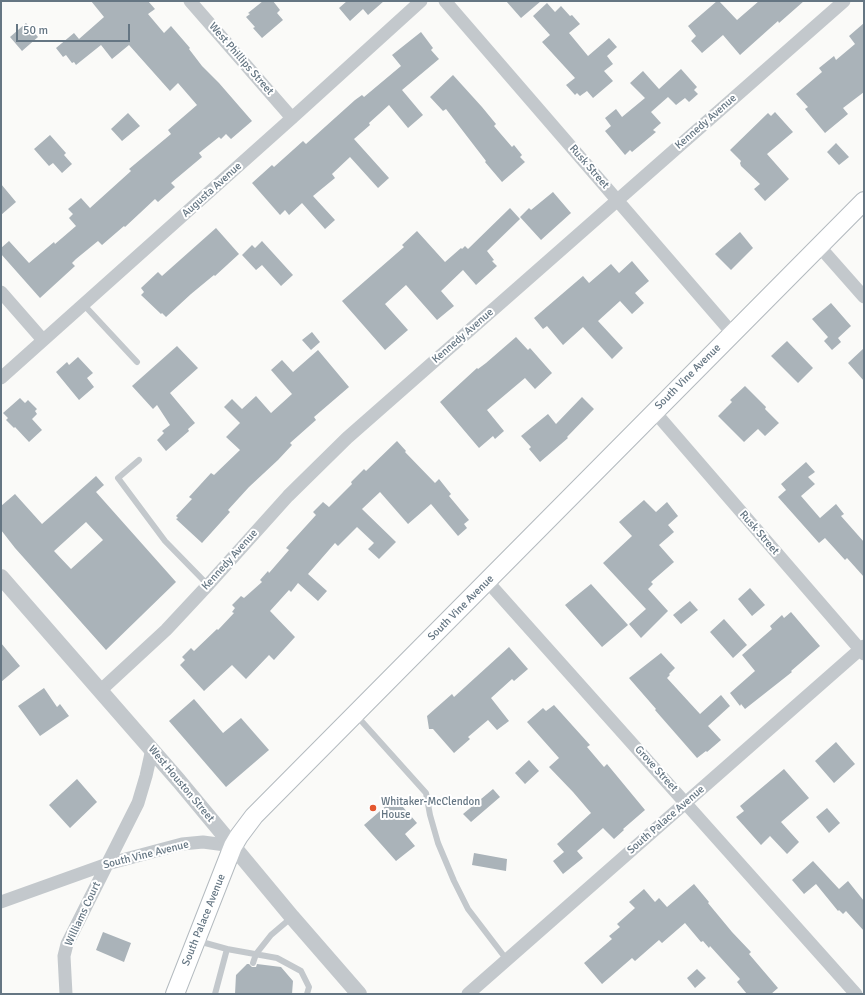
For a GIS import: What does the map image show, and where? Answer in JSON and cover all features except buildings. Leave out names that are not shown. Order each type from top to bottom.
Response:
[{"type":"main road","name":"South Vine Avenue","points":[[233,846],[254,816],[654,411],[864,201]]},
{"type":"main road","name":"South Palace Avenue","points":[[175,994],[233,846]]},
{"type":"street","name":"West Phillips Street","points":[[190,1],[292,118]]},
{"type":"street","name":"Augusta Avenue","points":[[1,378],[421,1]]},
{"type":"street","name":"Rusk Street","points":[[446,1],[732,333]]},
{"type":"street","name":"Kennedy Avenue","points":[[101,690],[166,630],[288,496],[347,438],[844,1]]},
{"type":"street","points":[[819,246],[864,297]]},
{"type":"street","points":[[1,292],[43,340]]},
{"type":"street","name":"Rusk Street","points":[[654,411],[863,650]]},
{"type":"street","name":"West Houston Street","points":[[1,577],[152,749],[292,917],[359,994]]},
{"type":"street","name":"Grove Street","points":[[487,581],[856,994]]},
{"type":"street","name":"South Palace Avenue","points":[[468,994],[686,802],[863,650]]},
{"type":"street","name":"Williams Court","points":[[66,994],[64,956],[67,944],[138,803],[152,749]]},
{"type":"street","name":"South Vine Avenue","points":[[1,902],[107,864],[182,844],[195,842],[233,846]]},
{"type":"lane","points":[[84,304],[137,362]]},
{"type":"lane","points":[[139,460],[118,478],[165,541],[208,585]]},
{"type":"lane","points":[[355,714],[426,794],[438,843],[454,881],[468,909],[507,960]]},
{"type":"lane","points":[[253,963],[256,954],[271,935],[292,917]]},
{"type":"lane","points":[[196,940],[227,949],[277,958],[301,971],[310,988],[307,994]]},
{"type":"lane","points":[[215,994],[227,949]]},
{"type":"lane","points":[[276,966],[277,958]]},
{"type":"place","name":"Whitaker-McClendon House","points":[[373,808]]}]
